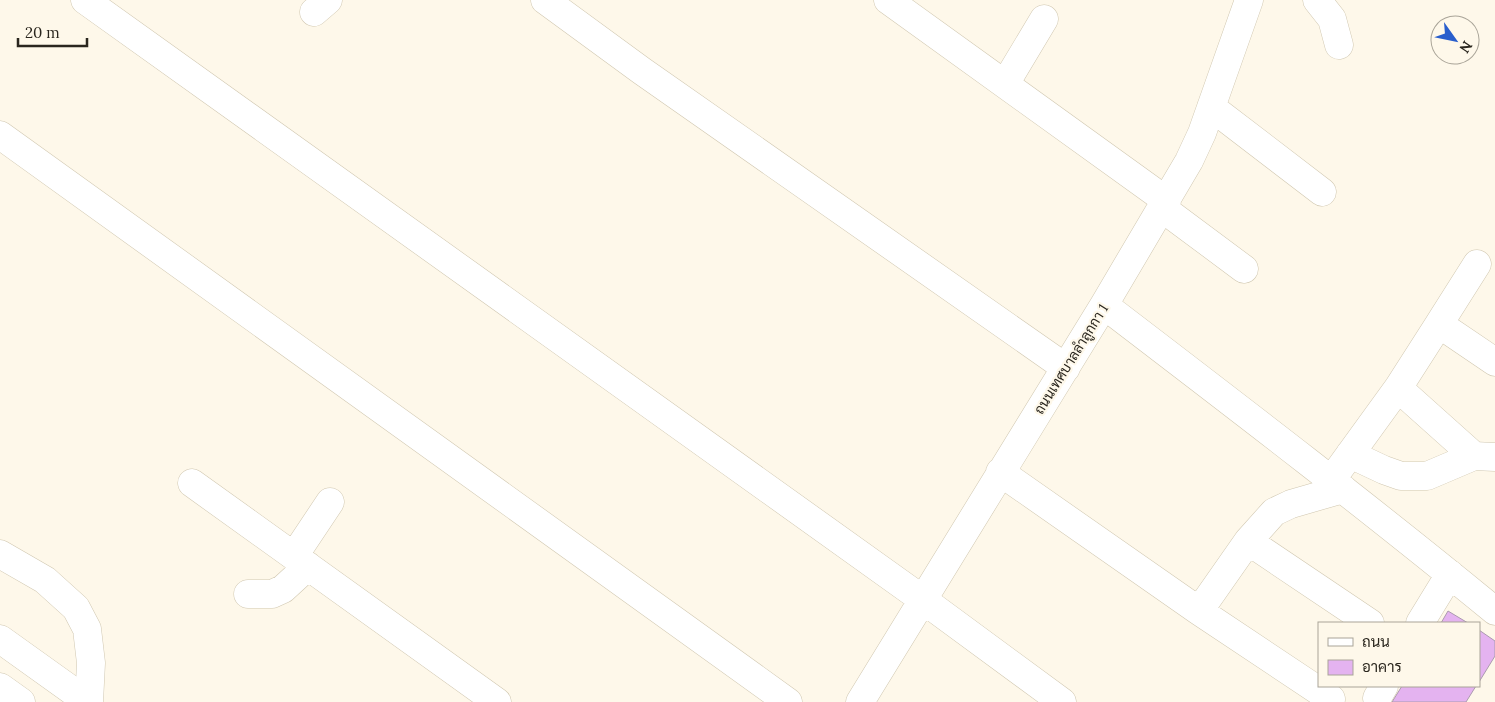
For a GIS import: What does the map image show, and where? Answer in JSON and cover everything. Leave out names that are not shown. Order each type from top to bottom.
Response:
[{"type":"street","points":[[85,0],[922,599],[1062,702]]},
{"type":"street","points":[[545,0],[642,71],[1066,368]]},
{"type":"street","points":[[888,0],[1005,84],[1165,204],[1244,269]]},
{"type":"street","name":"ถนนเทศบาลลำลูกกา 1","points":[[860,702],[1165,204],[1202,133],[1249,0]]},
{"type":"street","points":[[1317,0],[1332,19],[1339,46]]},
{"type":"street","points":[[1005,84],[1044,19]]},
{"type":"street","points":[[1211,107],[1322,192]]},
{"type":"street","points":[[0,135],[788,702]]},
{"type":"street","points":[[1199,611],[1248,541],[1274,512],[1338,484],[1350,454],[1398,388],[1477,264]]},
{"type":"street","points":[[1104,305],[1338,484],[1495,611]]},
{"type":"street","points":[[1440,324],[1495,362]]},
{"type":"street","points":[[1398,388],[1484,456]]},
{"type":"street","points":[[1350,454],[1401,476],[1427,476],[1484,456]]},
{"type":"street","points":[[1000,472],[1199,611],[1332,699]]},
{"type":"street","points":[[192,483],[497,702]]},
{"type":"street","points":[[248,594],[272,594],[283,588],[301,561],[330,502]]},
{"type":"street","points":[[1248,541],[1369,622]]},
{"type":"street","points":[[0,554],[45,580],[76,608],[87,629],[91,663],[88,702]]},
{"type":"street","points":[[1421,622],[1450,574]]},
{"type":"street","points":[[0,639],[88,702]]},
{"type":"building","points":[[1448,611],[1466,622],[1442,622]]},
{"type":"building","points":[[1480,631],[1495,641],[1495,656],[1480,680]]},
{"type":"building","points":[[1401,687],[1475,687],[1466,702],[1392,702]]}]
